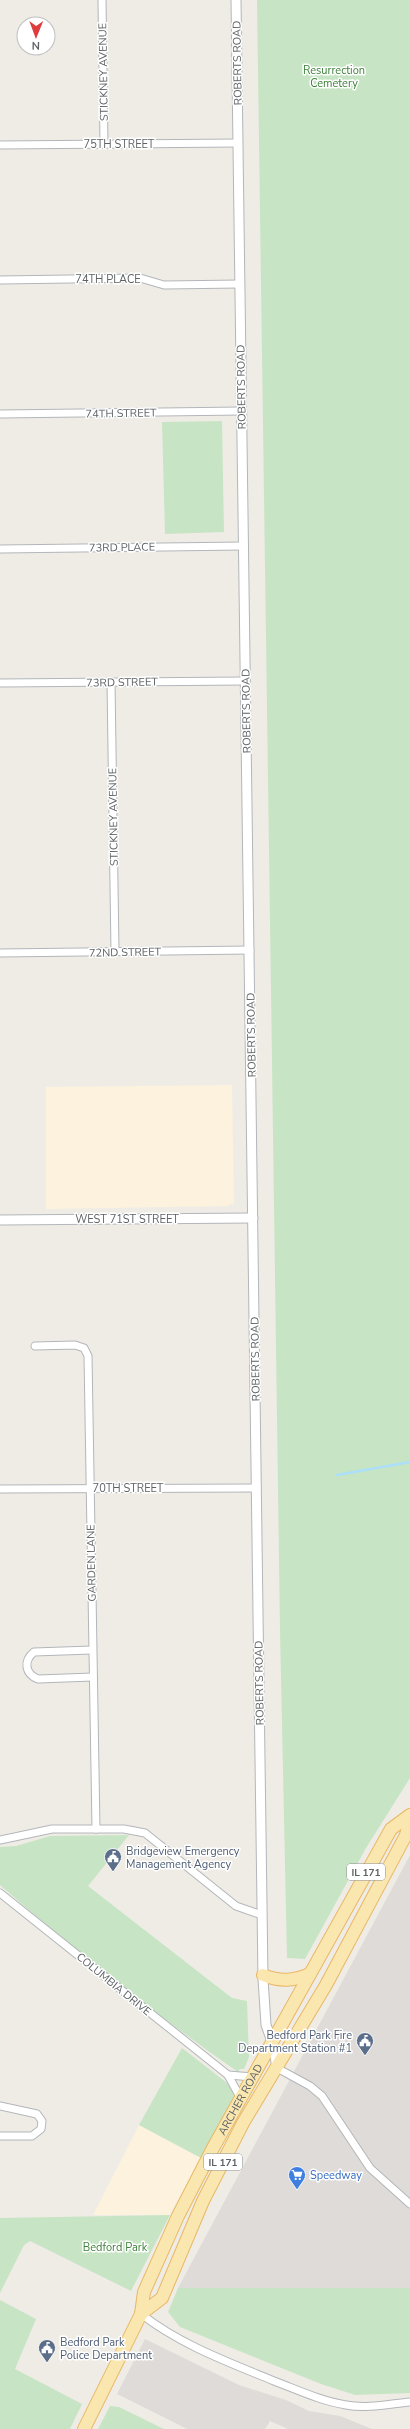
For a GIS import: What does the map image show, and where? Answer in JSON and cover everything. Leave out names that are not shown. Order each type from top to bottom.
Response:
[{"type":"main road","name":"ARCHER ROAD","points":[[84,2429],[141,2314],[144,2292],[178,2216],[240,2097],[273,2044],[310,1974],[391,1829],[410,1815]]},
{"type":"main road","name":"ARCHER ROAD","points":[[141,2314],[162,2298],[203,2201],[243,2123],[326,1985],[406,1835],[410,1819]]},
{"type":"main road","points":[[263,1975],[284,1981],[295,1980],[310,1974]]},
{"type":"street","name":"STICKNEY AVENUE","points":[[102,0],[104,144]]},
{"type":"street","name":"ROBERTS ROAD","points":[[236,0],[263,1975],[266,2025],[273,2044],[276,2068]]},
{"type":"street","name":"75TH STREET","points":[[0,145],[238,143]]},
{"type":"street","name":"74TH PLACE","points":[[0,280],[140,278],[164,285],[240,284]]},
{"type":"street","name":"74TH STREET","points":[[0,414],[242,411]]},
{"type":"street","name":"73RD PLACE","points":[[0,549],[244,546]]},
{"type":"street","name":"73RD STREET","points":[[0,683],[245,681]]},
{"type":"street","name":"STICKNEY AVENUE","points":[[111,682],[115,952]]},
{"type":"street","name":"72ND STREET","points":[[0,953],[250,950]]},
{"type":"street","name":"WEST 71ST STREET","points":[[0,1220],[253,1218]]},
{"type":"street","name":"GARDEN LANE","points":[[35,1346],[76,1345],[84,1348],[88,1356],[89,1488],[96,1829]]},
{"type":"street","name":"70TH STREET","points":[[0,1489],[257,1488]]},
{"type":"street","points":[[92,1650],[34,1652],[28,1657],[27,1670],[31,1676],[38,1679],[93,1677]]},
{"type":"street","points":[[0,1840],[14,1839],[41,1830],[124,1829],[145,1833],[236,1906],[262,1915]]},
{"type":"street","name":"COLUMBIA DRIVE","points":[[0,1893],[228,2075],[240,2097]]},
{"type":"street","points":[[276,2068],[310,2086],[322,2096],[370,2168],[410,2204]]},
{"type":"street","points":[[228,2075],[253,2077]]},
{"type":"street","points":[[0,2106],[37,2114],[42,2121],[41,2129],[32,2136],[0,2136]]},
{"type":"street","points":[[141,2314],[164,2332],[208,2354],[324,2400],[347,2406],[410,2402]]},
{"type":"shaded area","points":[[232,1085],[234,1203],[228,1206],[46,1209],[46,1087]]},
{"type":"shaded area","points":[[410,1855],[410,2288],[178,2288]]},
{"type":"shaded area","points":[[139,2125],[203,2159],[170,2215],[93,2215]]},
{"type":"shaded area","points":[[145,2339],[239,2385],[286,2400],[309,2411],[340,2416],[372,2429],[288,2429],[270,2421],[265,2429],[187,2429],[117,2394]]},
{"type":"green space","name":"Resurrection Cemetery","points":[[257,0],[410,0],[410,1778],[366,1848],[305,1959],[287,1958],[280,1631]]},
{"type":"green space","points":[[222,421],[224,532],[165,534],[162,422]]},
{"type":"green space","points":[[129,1835],[88,1886],[232,1998],[247,2001],[249,2057],[244,2069],[240,2069],[238,2072],[176,2028],[116,1982],[0,1885],[0,1847],[16,1846],[50,1836]]},
{"type":"green space","points":[[182,2048],[227,2083],[234,2093],[233,2102],[203,2159],[139,2125]]},
{"type":"green space","name":"Bedford Park","points":[[170,2215],[131,2291],[30,2241],[24,2245],[0,2293],[0,2218]]},
{"type":"green space","points":[[178,2288],[410,2288],[410,2393],[355,2395],[321,2384],[180,2327],[168,2312]]},
{"type":"green space","points":[[0,2300],[36,2319],[15,2369],[82,2404],[70,2429],[0,2429]]},
{"type":"green space","points":[[110,2406],[119,2407],[164,2429],[98,2429]]},
{"type":"waterway","points":[[337,1475],[410,1462]]},
{"type":"place","name":"Bridgeview Emergency Management Agency","points":[[113,1872]]},
{"type":"place","name":"Bedford Park Fire Department Station #1","points":[[365,2056]]},
{"type":"place","name":"Speedway","points":[[297,2190]]},
{"type":"place","name":"Bedford Park Police Department","points":[[47,2363]]}]
